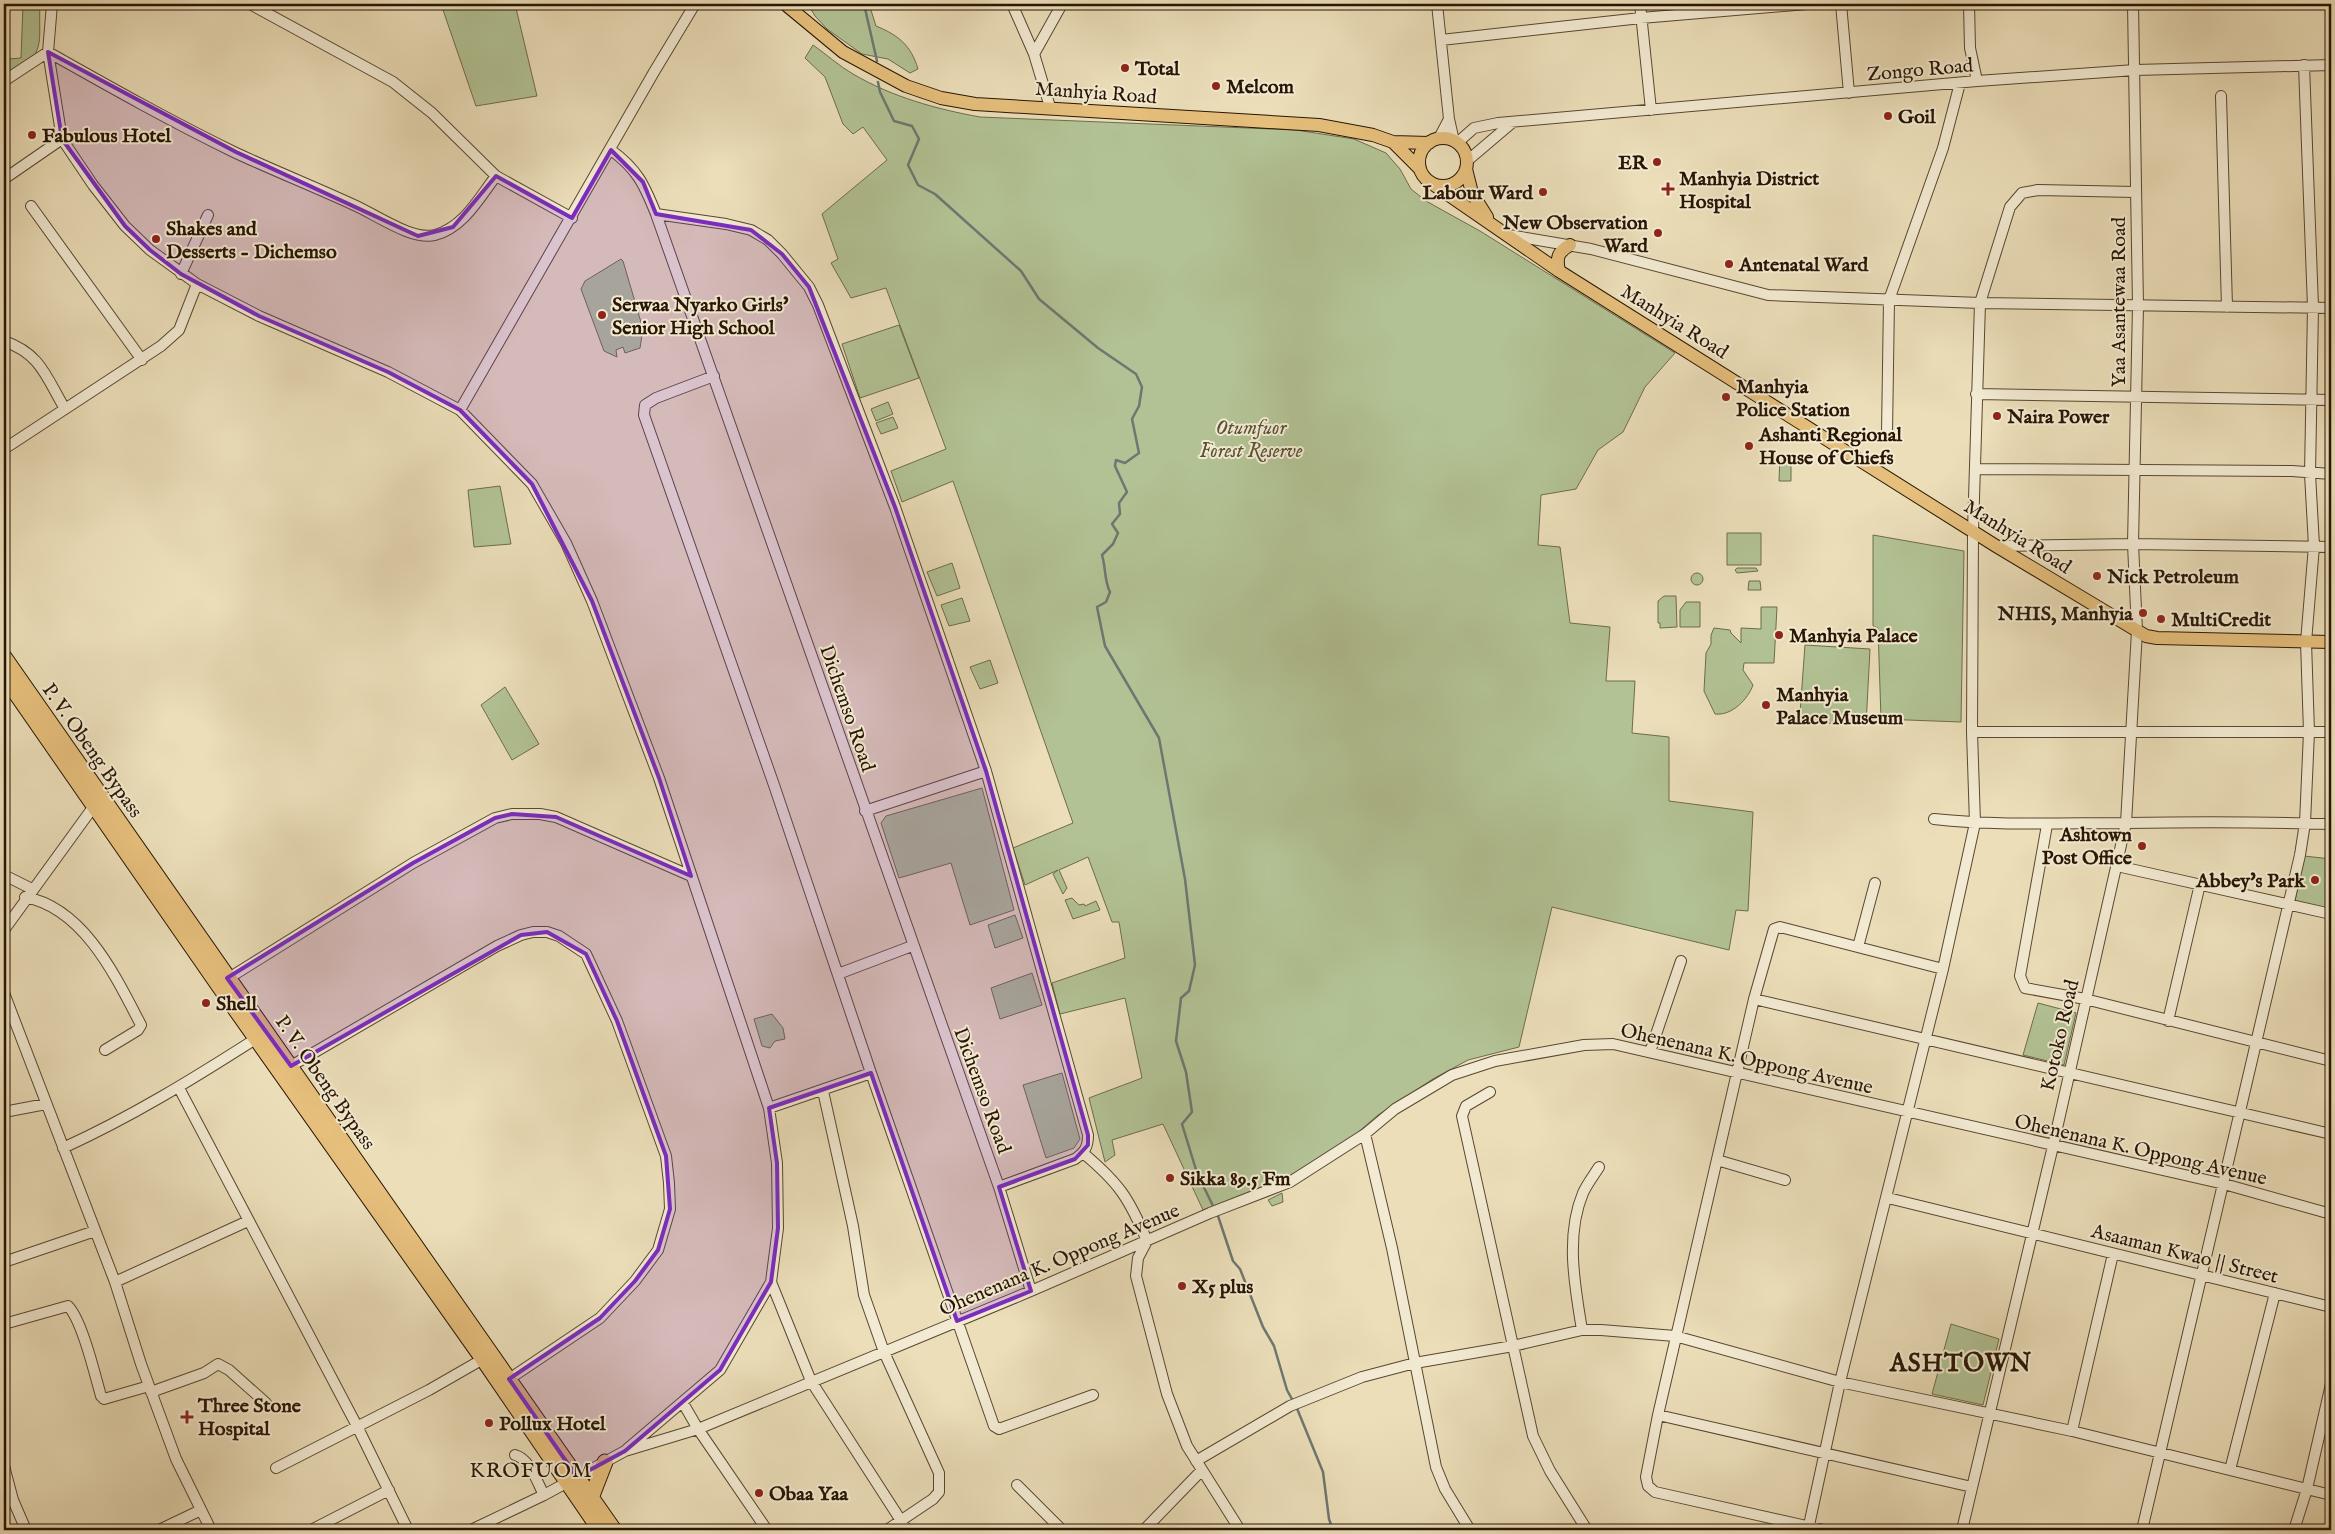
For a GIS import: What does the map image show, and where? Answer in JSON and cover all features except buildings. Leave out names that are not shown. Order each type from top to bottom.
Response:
[{"type":"highway","name":"P. V. Obeng Bypass","points":[[4,657],[223,982],[256,1038],[482,1359],[571,1480],[591,1498],[614,1530]]},
{"type":"highway","name":"P. V. Obeng Bypass","points":[[4,676],[94,806],[223,982],[291,1066],[509,1379],[600,1530]]},
{"type":"highway","points":[[591,1498],[606,1462]]},
{"type":"main road","name":"Manhyia Road","points":[[785,4],[842,52],[906,86],[940,98],[975,104],[1050,107],[1319,125],[1373,135],[1393,142],[1436,188],[1494,224],[1559,271],[1996,546],[2146,636],[2156,638],[2331,642]]},
{"type":"main road","points":[[1434,140],[1420,154],[1423,174],[1441,186],[1449,185],[1456,182],[1466,165]]},
{"type":"main road","points":[[1393,142],[1434,140],[1455,142],[1462,148],[1478,204],[1494,224]]},
{"type":"main road","points":[[1559,271],[1557,260],[1559,254],[1570,245]]},
{"type":"street","points":[[52,4],[48,52],[62,139],[93,185],[126,226],[150,250],[181,274],[198,284],[259,316],[388,372],[460,410],[532,484],[566,543],[596,610],[659,778],[769,1108],[778,1163],[778,1228],[771,1282],[720,1370],[684,1403],[625,1451]]},
{"type":"street","points":[[250,4],[393,82],[432,113],[496,176],[572,218]]},
{"type":"street","points":[[460,410],[695,4]]},
{"type":"street","points":[[1012,4],[1034,54],[1050,107]]},
{"type":"street","points":[[1034,54],[1062,4]]},
{"type":"street","points":[[1437,4],[1449,119],[1455,142]]},
{"type":"street","points":[[1640,4],[1651,110]]},
{"type":"street","points":[[1441,40],[1641,18],[1807,4]]},
{"type":"street","points":[[1841,4],[1849,93]]},
{"type":"street","points":[[1969,4],[1970,48],[1977,82]]},
{"type":"street","name":"Yaa Asantewaa Road","points":[[2133,4],[2138,306],[2133,544],[2137,631]]},
{"type":"street","points":[[4,81],[48,52]]},
{"type":"street","points":[[48,52],[133,100],[236,152],[357,206],[418,236],[434,235],[453,227],[469,212],[496,176]]},
{"type":"street","points":[[2142,1530],[2158,1453],[2203,1276],[2257,1043],[2305,823],[2309,732],[2306,642],[2314,546],[2310,474],[2313,307],[2304,65]]},
{"type":"street","name":"Zongo Road","points":[[1455,142],[1474,128],[1514,122],[1960,83],[2135,70],[2331,65]]},
{"type":"street","points":[[1887,433],[1889,300],[1943,148],[1960,83]]},
{"type":"street","points":[[2221,96],[2226,307]]},
{"type":"street","points":[[1434,140],[1449,119]]},
{"type":"street","points":[[1466,165],[1514,122]]},
{"type":"street","points":[[4,179],[62,139]]},
{"type":"street","name":"Dichemso Road","points":[[611,150],[628,162],[643,182],[656,214],[912,946],[999,1187],[1031,1291]]},
{"type":"street","points":[[1808,1529],[1840,1382],[1888,1198],[1924,1040],[1943,969],[1975,824],[1972,732],[1973,531],[1980,303],[2010,208],[2022,193],[2038,190],[2135,192]]},
{"type":"street","points":[[31,206],[142,360]]},
{"type":"street","points":[[656,214],[726,224],[751,230],[768,240],[809,287],[828,330],[894,507],[986,771],[1088,1135],[1088,1145],[1083,1153],[1075,1159],[999,1187]]},
{"type":"street","points":[[181,274],[208,215]]},
{"type":"street","points":[[1509,235],[1570,245],[1768,295],[1980,303],[2331,308]]},
{"type":"street","points":[[4,449],[142,360],[180,330],[198,284]]},
{"type":"street","points":[[4,341],[21,347],[34,357],[65,410]]},
{"type":"street","points":[[714,376],[656,398],[646,405],[644,415],[774,785],[871,1073],[921,1213],[956,1321],[997,1428],[999,1429],[1093,1395]]},
{"type":"street","points":[[1976,394],[2331,400]]},
{"type":"street","points":[[1975,468],[2292,471],[2310,474],[2331,474]]},
{"type":"street","points":[[1996,546],[2133,544],[2331,547]]},
{"type":"street","name":"Kotoko Road","points":[[1962,1530],[2030,1234],[2053,1146],[2068,1072],[2126,822],[2133,734],[2137,631]]},
{"type":"street","points":[[1972,732],[2133,734],[2331,732]]},
{"type":"street","points":[[865,811],[986,771]]},
{"type":"street","points":[[4,930],[29,893],[94,806]]},
{"type":"street","points":[[223,982],[412,863],[494,818],[512,814],[540,814],[556,817],[691,876]]},
{"type":"street","points":[[1934,819],[1975,824],[2047,825],[2126,822],[2331,824]]},
{"type":"street","points":[[2047,825],[2020,976],[2025,988],[2085,999],[2257,1043],[2331,1059]]},
{"type":"street","points":[[2117,866],[2289,902],[2331,914]]},
{"type":"street","points":[[4,875],[29,893],[63,913],[108,963],[141,1024],[138,1030],[105,1050]]},
{"type":"street","points":[[1858,947],[1875,883]]},
{"type":"street","points":[[2168,1021],[2200,884]]},
{"type":"street","points":[[1824,1530],[1808,1529],[1655,1492],[1648,1486],[1646,1477],[1658,1415],[1754,999],[1772,933],[1776,927],[1943,969]]},
{"type":"street","points":[[291,1066],[489,951],[521,935],[533,932],[547,932],[559,936],[586,954],[616,1020],[666,1156],[670,1208],[658,1250],[635,1282],[600,1318],[509,1379]]},
{"type":"street","points":[[838,974],[912,946]]},
{"type":"street","points":[[1650,1052],[1681,961]]},
{"type":"street","points":[[4,993],[115,1282],[150,1389],[176,1459],[211,1530]]},
{"type":"street","points":[[1754,999],[1924,1040],[2241,1111],[2331,1134]]},
{"type":"street","points":[[63,1148],[113,1125],[179,1088],[256,1038]]},
{"type":"street","name":"Ohenenana K. Oppong Avenue","points":[[471,1530],[544,1495],[625,1451],[698,1429],[1031,1291],[1215,1211],[1290,1182],[1365,1134],[1402,1105],[1445,1079],[1476,1066],[1584,1045],[1613,1044],[1650,1052],[2224,1184],[2331,1214]]},
{"type":"street","points":[[769,1108],[871,1073]]},
{"type":"street","points":[[179,1088],[357,1426],[408,1530]]},
{"type":"street","points":[[823,1091],[854,1226],[864,1295],[884,1352],[935,1464],[940,1484],[939,1492],[933,1499],[887,1530]]},
{"type":"street","points":[[1490,1092],[1466,1106],[1462,1116],[1537,1446],[1587,1530]]},
{"type":"street","points":[[4,1112],[46,1104]]},
{"type":"street","points":[[1365,1134],[1392,1248],[1436,1468],[1445,1489],[1470,1530]]},
{"type":"street","points":[[1083,1153],[1112,1179],[1126,1195],[1147,1241],[1138,1258],[1136,1276],[1167,1394],[1187,1446],[1240,1530]]},
{"type":"street","points":[[1717,1160],[1784,1180]]},
{"type":"street","points":[[1582,1330],[1573,1273],[1573,1242],[1583,1194],[1599,1167]]},
{"type":"street","name":"Asaaman Kwao || Street","points":[[1888,1198],[2331,1307]]},
{"type":"street","points":[[115,1282],[248,1221]]},
{"type":"street","points":[[4,1262],[95,1231]]},
{"type":"street","points":[[2072,1431],[2112,1254]]},
{"type":"street","points":[[771,1282],[811,1382],[907,1530]]},
{"type":"street","points":[[2230,1470],[2274,1293]]},
{"type":"street","points":[[4,1324],[68,1306],[72,1310],[101,1396],[104,1399],[150,1389],[204,1373],[218,1364],[229,1370],[266,1402]]},
{"type":"street","points":[[1196,1461],[1290,1406],[1362,1377],[1415,1363],[1513,1346],[1582,1330],[1675,1336],[1840,1382],[2072,1431],[2331,1495]]},
{"type":"street","points":[[276,1468],[429,1390],[482,1359]]},
{"type":"street","points":[[2294,1530],[2308,1489],[2331,1384]]},
{"type":"street","points":[[684,1403],[698,1429],[767,1530]]},
{"type":"street","points":[[1658,1415],[1972,1487]]},
{"type":"street","points":[[515,1455],[522,1457],[530,1467],[544,1495]]},
{"type":"street","points":[[4,1466],[13,1500],[26,1530]]},
{"type":"street","points":[[1144,1530],[1202,1470]]},
{"type":"street","points":[[1017,1486],[1062,1530]]},
{"type":"street","points":[[311,1530],[389,1490]]},
{"type":"street","points":[[159,1530],[201,1510]]},
{"type":"highlighted area","points":[[48,52],[236,152],[418,236],[453,227],[496,176],[572,218],[611,150],[643,182],[656,214],[751,230],[782,254],[809,287],[895,507],[986,771],[1088,1135],[1088,1145],[1075,1159],[999,1187],[1031,1291],[957,1321],[871,1073],[769,1108],[777,1163],[778,1228],[771,1282],[720,1370],[625,1451],[577,1477],[509,1379],[600,1318],[635,1281],[658,1250],[670,1209],[666,1156],[617,1021],[586,954],[547,932],[521,935],[291,1066],[227,978],[413,863],[495,818],[512,814],[556,817],[691,876],[659,778],[592,601],[532,484],[460,410],[388,372],[259,316],[181,274],[150,250],[125,226],[62,139]]},
{"type":"green space","points":[[23,4],[40,4],[40,38],[35,54],[30,60],[8,74],[9,59],[21,58]]},
{"type":"green space","points":[[441,4],[515,4],[537,96],[476,106]]},
{"type":"green space","points":[[808,4],[869,4],[876,26],[891,33],[903,42],[912,53],[918,69],[910,73],[888,59],[862,54],[827,29],[815,16]]},
{"type":"green space","name":"Otumfuor Forest Reserve","points":[[813,45],[848,71],[899,96],[931,106],[980,117],[1296,130],[1354,139],[1386,153],[1400,169],[1411,189],[1426,201],[1480,231],[1675,353],[1645,387],[1623,432],[1598,450],[1576,489],[1541,495],[1538,545],[1560,547],[1570,623],[1610,627],[1606,681],[1635,681],[1632,733],[1669,737],[1669,801],[1753,812],[1748,911],[1736,910],[1729,950],[1552,907],[1519,1047],[1468,1060],[1433,1079],[1378,1115],[1342,1146],[1291,1175],[1203,1210],[1163,1124],[1112,1140],[1115,1155],[1105,1162],[1089,1098],[1142,1078],[1125,998],[1060,1014],[1052,983],[1125,958],[1119,922],[1112,922],[1088,857],[1059,870],[1067,888],[1063,894],[1053,874],[1058,870],[1025,885],[1013,848],[1073,823],[953,481],[902,502],[891,471],[946,449],[886,288],[851,298],[831,263],[838,259],[822,214],[887,160],[863,127],[853,134],[843,124],[825,77],[805,58]]},
{"type":"green space","points":[[621,259],[643,329],[640,348],[625,353],[623,347],[616,350],[617,357],[604,351],[581,289],[585,281]]},
{"type":"green space","points":[[899,325],[919,378],[860,398],[842,344]]},
{"type":"green space","points":[[888,402],[893,414],[876,421],[871,409]]},
{"type":"green space","points":[[893,417],[898,428],[881,434],[876,423]]},
{"type":"green space","points":[[1780,456],[1791,456],[1791,481],[1779,481]]},
{"type":"green space","points":[[500,486],[511,544],[474,547],[468,490]]},
{"type":"green space","points":[[1727,533],[1761,533],[1761,565],[1727,565]]},
{"type":"green space","points":[[1873,535],[1964,551],[1961,722],[1881,719],[1878,628],[1873,626]]},
{"type":"green space","points":[[952,563],[960,588],[937,596],[927,572]]},
{"type":"green space","points":[[1737,568],[1756,568],[1758,571],[1737,573],[1735,570]]},
{"type":"green space","points":[[1697,573],[1703,579],[1697,585],[1691,579]]},
{"type":"green space","points":[[1749,581],[1760,581],[1761,590],[1748,590]]},
{"type":"green space","points":[[1664,596],[1676,596],[1677,627],[1660,628],[1660,623],[1658,623],[1658,601]]},
{"type":"green space","points":[[962,598],[970,621],[949,626],[941,605]]},
{"type":"green space","points":[[1686,602],[1700,602],[1700,627],[1680,627],[1680,610]]},
{"type":"green space","points":[[1761,607],[1777,607],[1774,663],[1744,663],[1743,670],[1753,685],[1751,690],[1738,706],[1727,712],[1715,714],[1704,691],[1706,653],[1711,644],[1711,635],[1714,628],[1730,630],[1741,643],[1741,628],[1761,629]]},
{"type":"green space","points":[[1805,645],[1870,649],[1866,725],[1807,722],[1802,719],[1800,713]]},
{"type":"green space","points":[[990,660],[998,683],[980,689],[970,667]]},
{"type":"green space","points":[[505,687],[539,744],[512,760],[481,705]]},
{"type":"green space","points":[[982,788],[1014,910],[970,925],[951,863],[899,878],[881,823],[886,816]]},
{"type":"green space","name":"Abbey's Park","points":[[2304,856],[2331,859],[2331,910],[2295,901]]},
{"type":"green space","points":[[1072,898],[1079,905],[1084,904],[1085,906],[1096,901],[1100,910],[1073,919],[1065,900]]},
{"type":"green space","points":[[1015,915],[1023,938],[995,948],[988,925]]},
{"type":"green space","points":[[1032,973],[1042,1005],[1000,1019],[991,988]]},
{"type":"green space","points":[[2038,1003],[2076,1013],[2064,1065],[2023,1055]]},
{"type":"green space","points":[[772,1014],[783,1028],[785,1039],[775,1041],[770,1048],[762,1046],[754,1019]]},
{"type":"green space","points":[[1062,1073],[1080,1139],[1074,1148],[1046,1158],[1023,1085]]},
{"type":"green space","points":[[1282,1193],[1283,1202],[1272,1206],[1268,1200]]},
{"type":"green space","points":[[1951,1324],[1999,1339],[1983,1405],[1932,1394]]},
{"type":"waterway","points":[[864,4],[877,61]]},
{"type":"waterway","points":[[878,82],[880,92],[894,121],[912,126],[919,139],[908,165],[918,185],[935,194],[1021,271],[1039,299],[1098,348],[1136,374],[1142,387],[1139,406],[1132,419],[1139,453],[1125,463],[1116,460],[1115,466],[1127,492],[1119,503],[1120,514],[1112,524],[1118,533],[1113,544],[1102,555],[1110,592],[1106,602],[1097,607],[1105,646],[1159,738],[1185,879],[1195,965],[1189,991],[1181,998],[1176,1041],[1186,1072],[1192,1112],[1182,1124],[1197,1173],[1214,1208]]},
{"type":"waterway","points":[[1217,1213],[1233,1261],[1240,1269],[1263,1327],[1274,1346],[1287,1390],[1293,1401]]},
{"type":"waterway","points":[[1296,1406],[1323,1472],[1329,1519],[1333,1530]]},
{"type":"place","name":"Total","points":[[1125,68]]},
{"type":"place","name":"Melcom","points":[[1216,86]]},
{"type":"place","name":"Goil","points":[[1888,116]]},
{"type":"place","name":"Fabulous Hotel","points":[[32,135]]},
{"type":"place","name":"ER","points":[[1657,162]]},
{"type":"place","name":"Manhyia District Hospital","points":[[1668,189]]},
{"type":"place","name":"Labour Ward","points":[[1543,192]]},
{"type":"place","name":"New Observation Ward","points":[[1658,233]]},
{"type":"place","name":"Shakes and Desserts - Dichemso","points":[[156,239]]},
{"type":"place","name":"Antenatal Ward","points":[[1729,264]]},
{"type":"place","name":"Serwaa Nyarko Girls' Senior High School","points":[[602,315]]},
{"type":"place","name":"Manhyia Police Station","points":[[1726,397]]},
{"type":"place","name":"Naira Power","points":[[1997,416]]},
{"type":"place","name":"Ashanti Regional House of Chiefs","points":[[1749,446]]},
{"type":"place","name":"Nick Petroleum","points":[[2097,576]]},
{"type":"place","name":"NHIS, Manhyia","points":[[2143,613]]},
{"type":"place","name":"MultiCredit","points":[[2161,619]]},
{"type":"place","name":"Manhyia Palace","points":[[1779,635]]},
{"type":"place","name":"Manhyia Palace Museum","points":[[1766,705]]},
{"type":"place","name":"Ashtown Post Office","points":[[2142,846]]},
{"type":"place","name":"Abbey's Park","points":[[2315,880]]},
{"type":"place","name":"Shell","points":[[206,1003]]},
{"type":"place","name":"Sikka 89.5 Fm","points":[[1170,1178]]},
{"type":"place","name":"X5 plus","points":[[1182,1286]]},
{"type":"place","name":"Three Stone Hospital","points":[[187,1417]]},
{"type":"place","name":"Pollux Hotel","points":[[489,1423]]},
{"type":"place","name":"Obaa Yaa","points":[[759,1493]]},
{"type":"district","name":"ASHTOWN","points":[[1961,1362]]},
{"type":"district","name":"KROFUOM","points":[[531,1470]]}]
